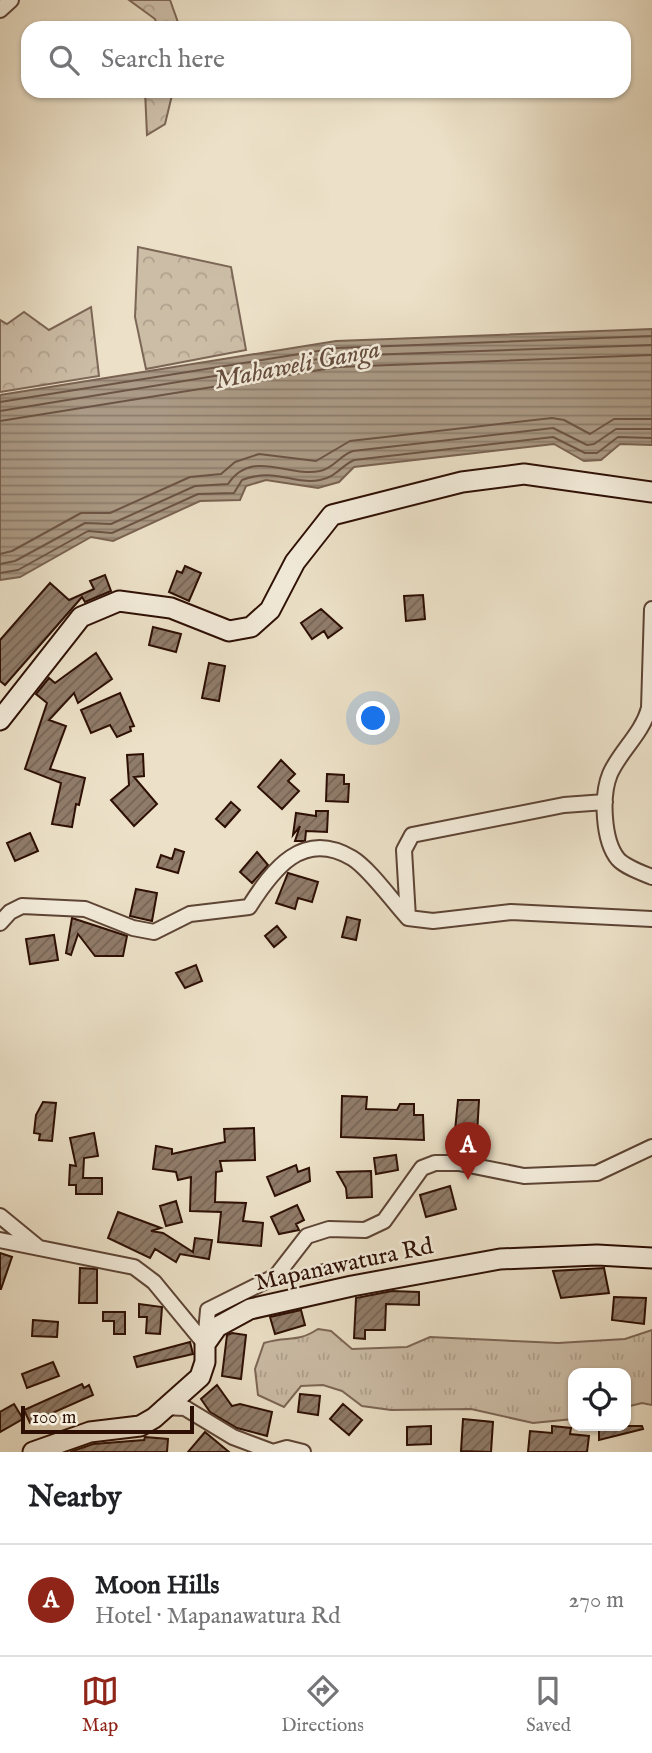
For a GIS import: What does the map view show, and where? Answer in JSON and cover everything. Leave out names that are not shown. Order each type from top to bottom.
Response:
[{"type":"street","points":[[0,10],[10,0]]},
{"type":"street","points":[[0,720],[81,617],[119,601],[171,608],[229,631],[251,627],[270,610],[295,562],[332,515],[462,482],[524,474],[652,492]]},
{"type":"street","points":[[652,608],[649,708],[646,719],[610,775],[605,802],[610,845],[619,861],[652,877]]},
{"type":"street","points":[[408,918],[404,850],[412,835],[564,805],[605,802]]},
{"type":"street","points":[[0,923],[10,912],[22,906],[85,909],[133,928],[154,932],[190,914],[249,907],[268,877],[288,857],[313,849],[328,850],[354,859],[408,918],[433,921],[512,912],[652,919]]},
{"type":"street","points":[[33,1452],[90,1432],[140,1426],[154,1418],[163,1407],[200,1377],[205,1362],[208,1310],[276,1276],[307,1236],[329,1229],[365,1230],[384,1221],[422,1168],[435,1163],[459,1163],[524,1176],[597,1173],[652,1147]]},
{"type":"street","points":[[0,1216],[42,1251]]},
{"type":"street","points":[[0,1240],[42,1251],[115,1261],[134,1267],[154,1282],[205,1344]]},
{"type":"street","name":"Mapanawatura Rd","points":[[205,1344],[217,1327],[250,1309],[352,1286],[500,1259],[597,1255],[652,1258]]},
{"type":"street","points":[[163,1407],[185,1408],[233,1437],[273,1452],[287,1448],[303,1452]]},
{"type":"green space","points":[[129,0],[170,0],[178,21],[155,19]]},
{"type":"green space","points":[[145,98],[171,98],[165,124],[147,135]]},
{"type":"green space","points":[[138,247],[231,267],[246,350],[146,369],[135,317]]},
{"type":"green space","points":[[91,307],[99,376],[0,392],[0,320],[7,324],[24,312],[49,330]]},
{"type":"green space","points":[[318,1329],[331,1331],[352,1349],[407,1347],[430,1337],[558,1343],[625,1339],[652,1330],[652,1405],[642,1403],[631,1406],[631,1368],[568,1368],[568,1420],[533,1423],[471,1409],[391,1410],[362,1406],[342,1391],[323,1385],[301,1386],[284,1407],[258,1395],[255,1369],[264,1343],[310,1334]]},
{"type":"water","name":"Mahaweli Ganga","points":[[652,329],[652,445],[620,444],[601,460],[584,461],[554,444],[354,467],[339,482],[318,488],[266,480],[246,486],[240,500],[200,501],[113,541],[91,537],[20,577],[0,580],[0,395],[336,341]]},
{"type":"building","points":[[185,566],[201,573],[189,601],[169,592],[177,571],[182,573]]},
{"type":"building","points":[[105,575],[111,591],[85,602],[82,597],[5,685],[0,681],[0,640],[50,583],[69,600],[94,589],[90,581]]},
{"type":"building","points":[[423,595],[425,619],[406,621],[404,596]]},
{"type":"building","points":[[321,609],[342,628],[328,638],[324,631],[312,639],[301,623]]},
{"type":"building","points":[[153,627],[181,634],[176,652],[149,645]]},
{"type":"building","points":[[96,653],[112,679],[78,703],[74,693],[49,720],[66,726],[50,769],[85,778],[72,827],[52,824],[61,783],[25,769],[47,703],[36,694],[49,678],[55,683]]},
{"type":"building","points":[[209,663],[225,666],[219,701],[202,698]]},
{"type":"building","points":[[120,693],[134,726],[130,727],[131,731],[117,737],[110,725],[91,733],[81,710]]},
{"type":"building","points":[[143,754],[144,776],[134,777],[157,804],[134,826],[111,800],[129,785],[127,755]]},
{"type":"building","points":[[281,760],[295,774],[288,781],[299,791],[282,809],[258,787]]},
{"type":"building","points":[[327,774],[344,775],[344,784],[349,784],[348,802],[326,801]]},
{"type":"building","points":[[231,802],[240,810],[225,827],[216,819]]},
{"type":"building","points":[[316,811],[328,811],[327,832],[306,831],[305,841],[295,841],[300,826],[293,835],[296,813],[316,816]]},
{"type":"building","points":[[30,833],[38,851],[15,861],[7,843]]},
{"type":"building","points":[[175,849],[184,852],[178,873],[157,867],[161,855],[172,859]]},
{"type":"building","points":[[257,852],[268,865],[252,883],[240,872]]},
{"type":"building","points":[[288,873],[318,882],[312,902],[298,898],[295,909],[276,903]]},
{"type":"building","points":[[136,889],[157,893],[152,921],[130,916]]},
{"type":"building","points":[[347,917],[360,920],[356,940],[342,937]]},
{"type":"building","points":[[72,918],[127,936],[123,956],[95,956],[78,934],[71,955],[66,953]]},
{"type":"building","points":[[277,926],[286,937],[274,947],[265,936]]},
{"type":"building","points":[[54,935],[58,960],[30,964],[26,939]]},
{"type":"building","points":[[196,965],[202,981],[185,988],[176,973]]},
{"type":"building","points":[[342,1096],[367,1097],[366,1109],[397,1110],[400,1104],[414,1104],[414,1115],[423,1115],[424,1140],[341,1137]]},
{"type":"building","points":[[458,1100],[479,1100],[477,1134],[455,1131]]},
{"type":"building","points":[[43,1102],[56,1103],[52,1141],[39,1140],[40,1134],[34,1133],[36,1115]]},
{"type":"building","points":[[254,1128],[255,1160],[220,1161],[222,1171],[216,1172],[215,1202],[246,1203],[243,1221],[263,1223],[261,1246],[218,1242],[221,1212],[190,1211],[191,1177],[178,1180],[176,1172],[153,1169],[156,1146],[172,1149],[172,1154],[225,1142],[224,1129]]},
{"type":"building","points":[[94,1133],[98,1156],[84,1158],[83,1178],[102,1178],[102,1194],[76,1194],[76,1185],[69,1185],[70,1165],[76,1166],[70,1138]]},
{"type":"building","points":[[396,1155],[398,1170],[376,1174],[374,1158]]},
{"type":"building","points":[[296,1165],[298,1172],[309,1168],[310,1181],[275,1196],[267,1177]]},
{"type":"building","points":[[371,1171],[372,1197],[347,1198],[346,1188],[337,1172]]},
{"type":"building","points":[[450,1186],[456,1209],[426,1217],[420,1195]]},
{"type":"building","points":[[176,1201],[182,1222],[166,1226],[160,1206]]},
{"type":"building","points":[[297,1205],[304,1220],[296,1224],[299,1230],[279,1234],[271,1217]]},
{"type":"building","points":[[118,1212],[161,1228],[151,1231],[163,1233],[193,1252],[195,1238],[212,1240],[209,1259],[180,1254],[176,1262],[155,1249],[150,1258],[108,1238]]},
{"type":"building","points":[[0,1253],[12,1257],[1,1289],[0,1289]]},
{"type":"building","points":[[330,1263],[333,1275],[317,1279],[314,1266]]},
{"type":"building","points":[[80,1268],[97,1269],[97,1303],[79,1303]]},
{"type":"building","points":[[604,1268],[609,1293],[561,1298],[553,1271]]},
{"type":"building","points":[[392,1291],[419,1292],[419,1305],[386,1304],[385,1330],[365,1330],[365,1339],[354,1338],[356,1298]]},
{"type":"building","points":[[614,1297],[646,1298],[644,1324],[612,1320]]},
{"type":"building","points":[[139,1304],[162,1307],[160,1334],[146,1333],[147,1317],[139,1317]]},
{"type":"building","points":[[301,1310],[305,1325],[275,1334],[270,1317]]},
{"type":"building","points":[[103,1312],[125,1312],[125,1334],[114,1334],[114,1321],[103,1321]]},
{"type":"building","points":[[33,1320],[58,1322],[57,1337],[32,1336]]},
{"type":"building","points":[[227,1335],[246,1335],[241,1379],[222,1376]]},
{"type":"building","points":[[190,1342],[193,1354],[137,1367],[134,1357]]},
{"type":"building","points":[[53,1362],[59,1376],[27,1388],[22,1374]]},
{"type":"building","points":[[82,1384],[84,1388],[89,1385],[93,1395],[30,1423],[24,1410]]},
{"type":"building","points":[[217,1385],[232,1406],[240,1404],[272,1412],[267,1436],[237,1428],[210,1412],[201,1399]]},
{"type":"building","points":[[300,1394],[320,1396],[318,1415],[298,1412]]},
{"type":"building","points":[[14,1404],[23,1419],[0,1432],[0,1412]]},
{"type":"building","points":[[343,1404],[362,1420],[349,1435],[330,1419]]},
{"type":"building","points":[[463,1419],[493,1422],[491,1452],[461,1451]]},
{"type":"building","points":[[431,1426],[431,1444],[407,1445],[407,1427]]},
{"type":"building","points":[[552,1426],[568,1428],[570,1434],[589,1436],[587,1452],[528,1452],[530,1431],[552,1433]]},
{"type":"building","points":[[631,1426],[642,1426],[643,1429],[599,1440],[599,1431],[631,1431]]},
{"type":"building","points":[[205,1432],[229,1452],[188,1452]]},
{"type":"building","points":[[145,1437],[168,1439],[167,1452],[70,1452],[93,1444],[144,1440]]},
{"type":"place","name":"Moon Hills","points":[[468,1180]]}]
